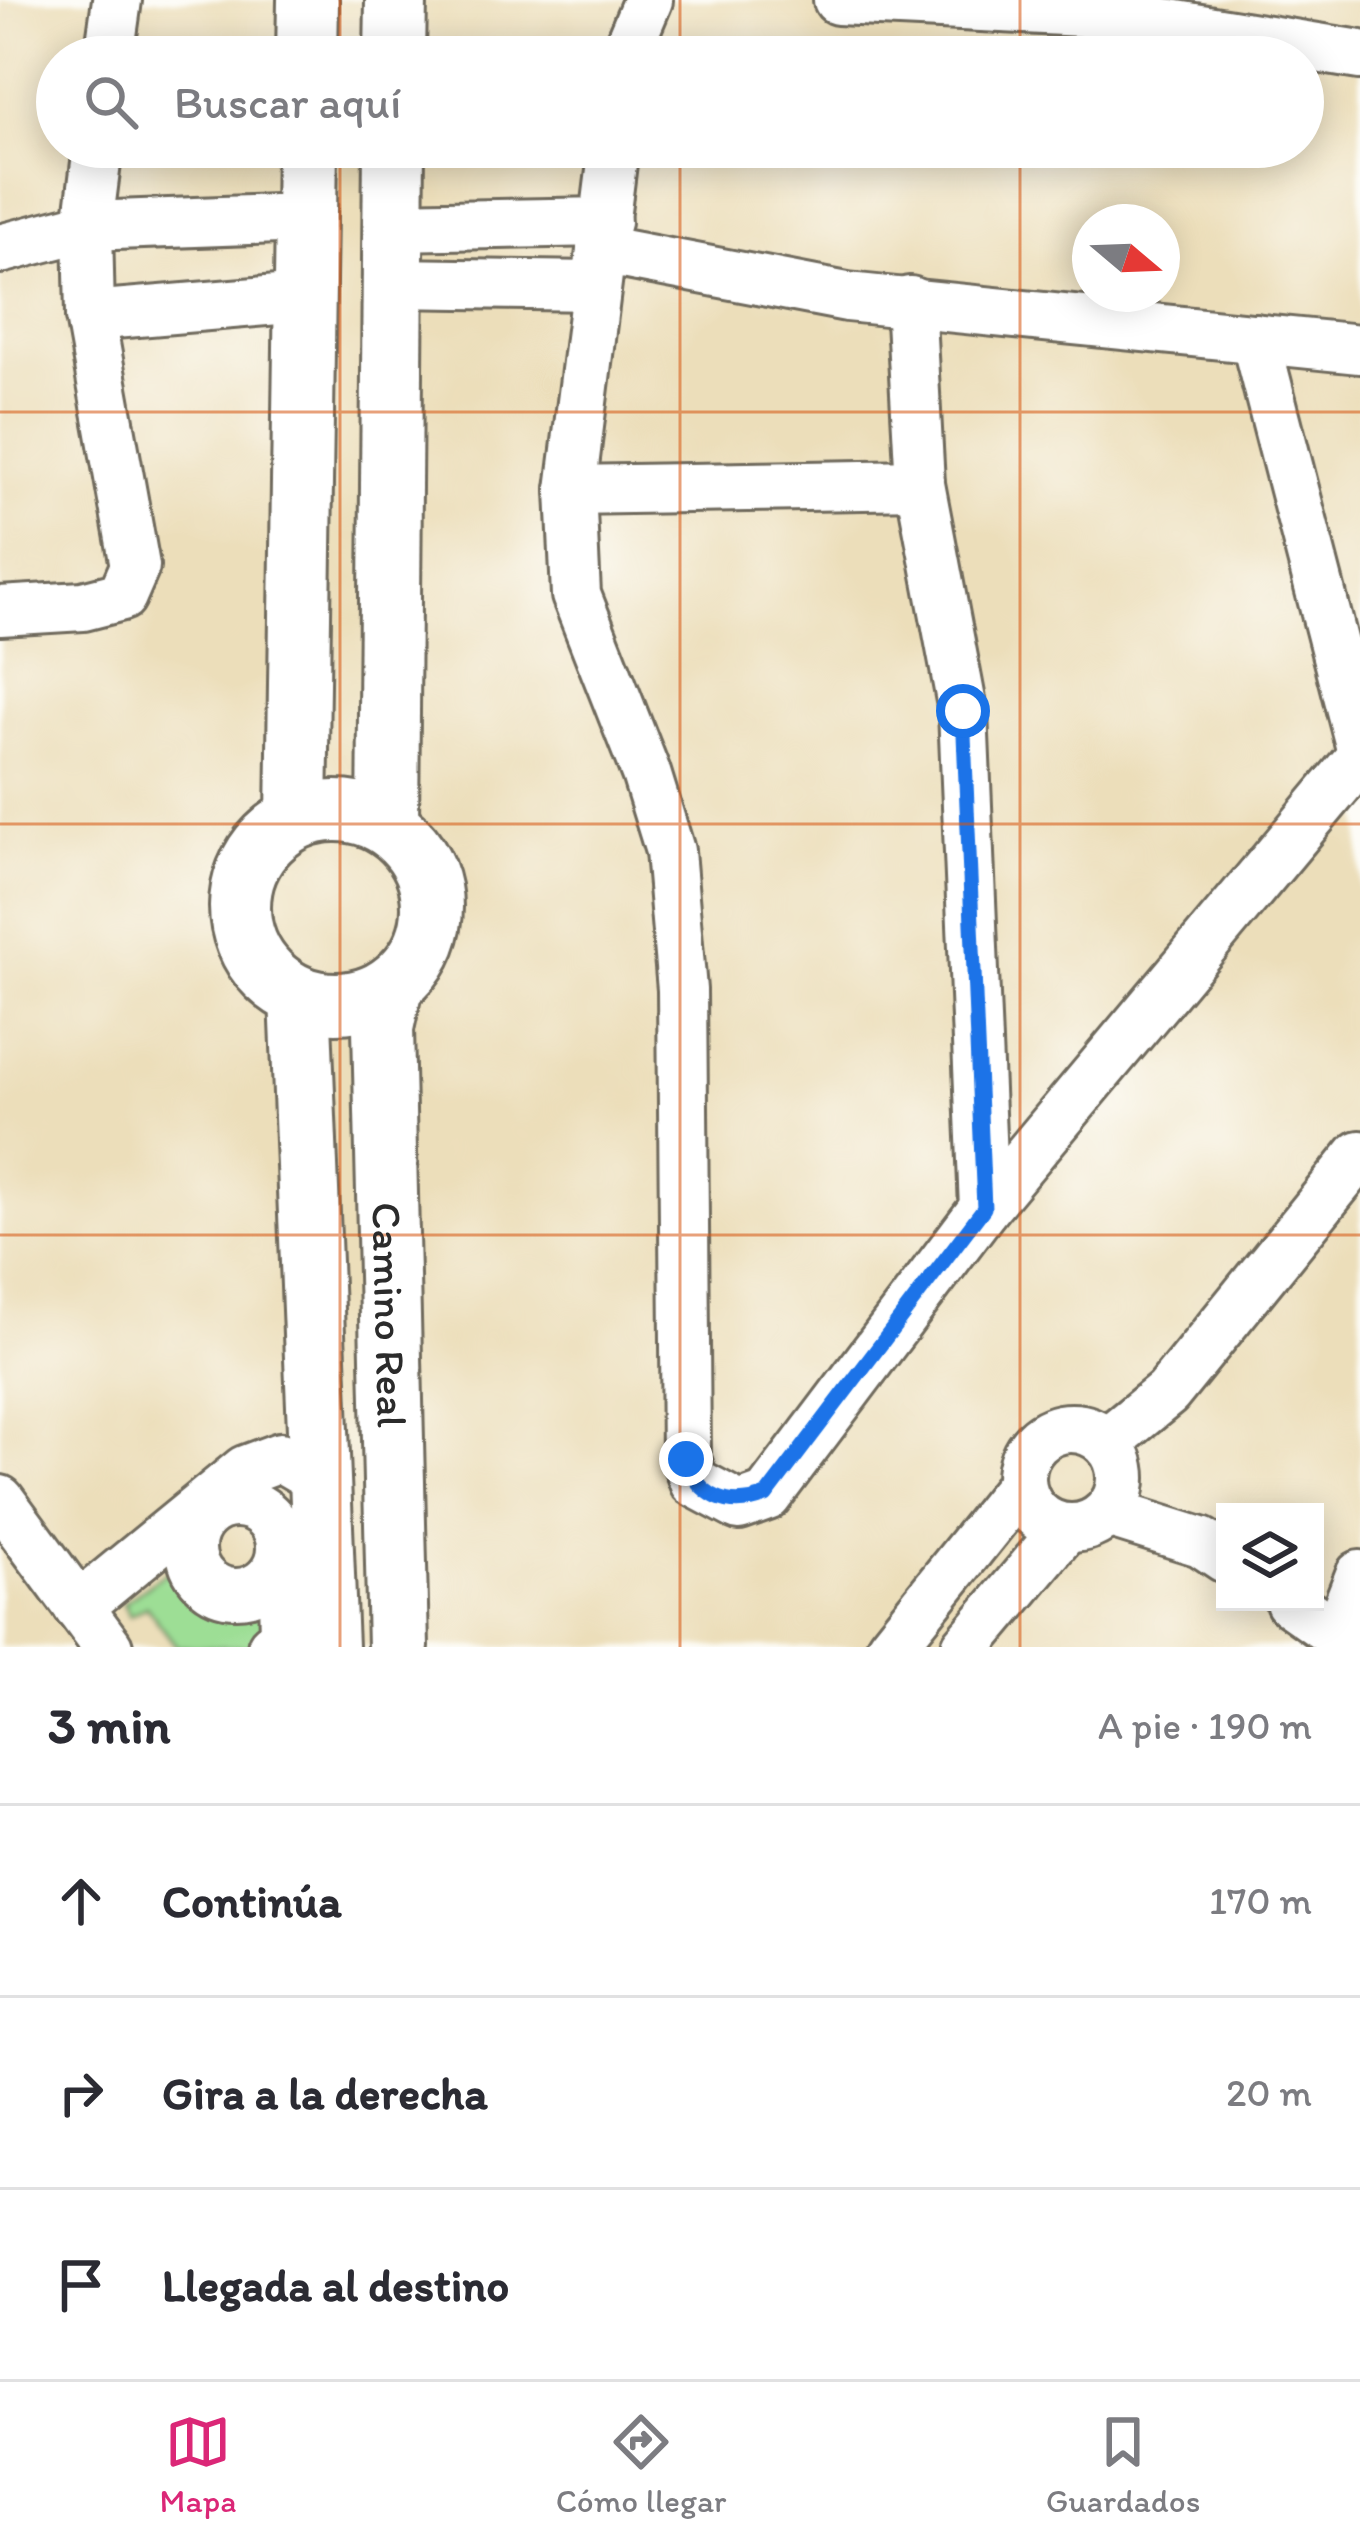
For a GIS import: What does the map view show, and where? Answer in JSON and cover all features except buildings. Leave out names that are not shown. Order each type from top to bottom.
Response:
[{"type":"main road","points":[[307,36],[308,0]]},
{"type":"main road","points":[[395,36],[396,0]]},
{"type":"main road","points":[[297,818],[307,168]]},
{"type":"main road","points":[[388,825],[394,168]]},
{"type":"main road","points":[[328,811],[359,813],[388,825],[411,846],[426,873],[432,904],[428,935],[414,964],[392,986],[363,1000],[332,1004],[300,997],[272,980],[252,955],[241,925],[240,892],[251,862],[270,836],[297,818],[328,811]]},
{"type":"main road","name":"Camino Real","points":[[392,986],[383,1028],[398,1647]]},
{"type":"main road","name":"Camino Real","points":[[300,997],[327,1647]]},
{"type":"street","points":[[112,36],[116,0]]},
{"type":"street","points":[[633,36],[648,0]]},
{"type":"street","points":[[838,0],[1103,13],[1244,36]]},
{"type":"street","points":[[1324,49],[1360,55]]},
{"type":"street","points":[[0,611],[83,606],[122,596],[135,566],[90,316],[88,226],[95,168]]},
{"type":"street","points":[[611,168],[571,490],[576,595],[646,773],[670,851],[682,990],[686,1459],[694,1483],[739,1506],[766,1496],[984,1208],[1360,758]]},
{"type":"street","points":[[0,249],[88,226],[306,218]]},
{"type":"street","points":[[394,254],[600,253],[739,281],[1360,349]]},
{"type":"street","points":[[394,254],[600,253]]},
{"type":"street","points":[[90,316],[302,298]]},
{"type":"street","points":[[910,301],[920,484],[963,711],[984,1208]]},
{"type":"street","points":[[1255,338],[1360,745]]},
{"type":"street","points":[[571,490],[920,484]]},
{"type":"street","points":[[1107,1442],[1167,1393],[1360,1154]]},
{"type":"street","points":[[891,1647],[1020,1486],[1031,1446],[1048,1432],[1068,1426],[1089,1430],[1107,1442],[1120,1464],[1121,1490],[965,1647]]},
{"type":"street","points":[[79,1607],[247,1487],[280,1457],[323,1482]]},
{"type":"street","points":[[1020,1486],[1028,1506],[1043,1521],[1087,1521],[1201,1541],[1216,1552]]},
{"type":"street","points":[[247,1487],[274,1522],[282,1552],[284,1637],[272,1647]]},
{"type":"street","points":[[0,1500],[108,1647]]},
{"type":"street","points":[[178,1534],[200,1577],[226,1593],[256,1589],[278,1567],[282,1552]]},
{"type":"street","points":[[1303,1611],[1346,1641],[1360,1575]]},
{"type":"green space","points":[[169,1570],[188,1597],[213,1612],[242,1612],[273,1599],[259,1647],[177,1647],[146,1606],[129,1616],[123,1603]]},
{"type":"route","points":[[686,1459],[694,1483],[716,1498],[739,1506],[766,1496],[984,1208],[963,711]]}]
